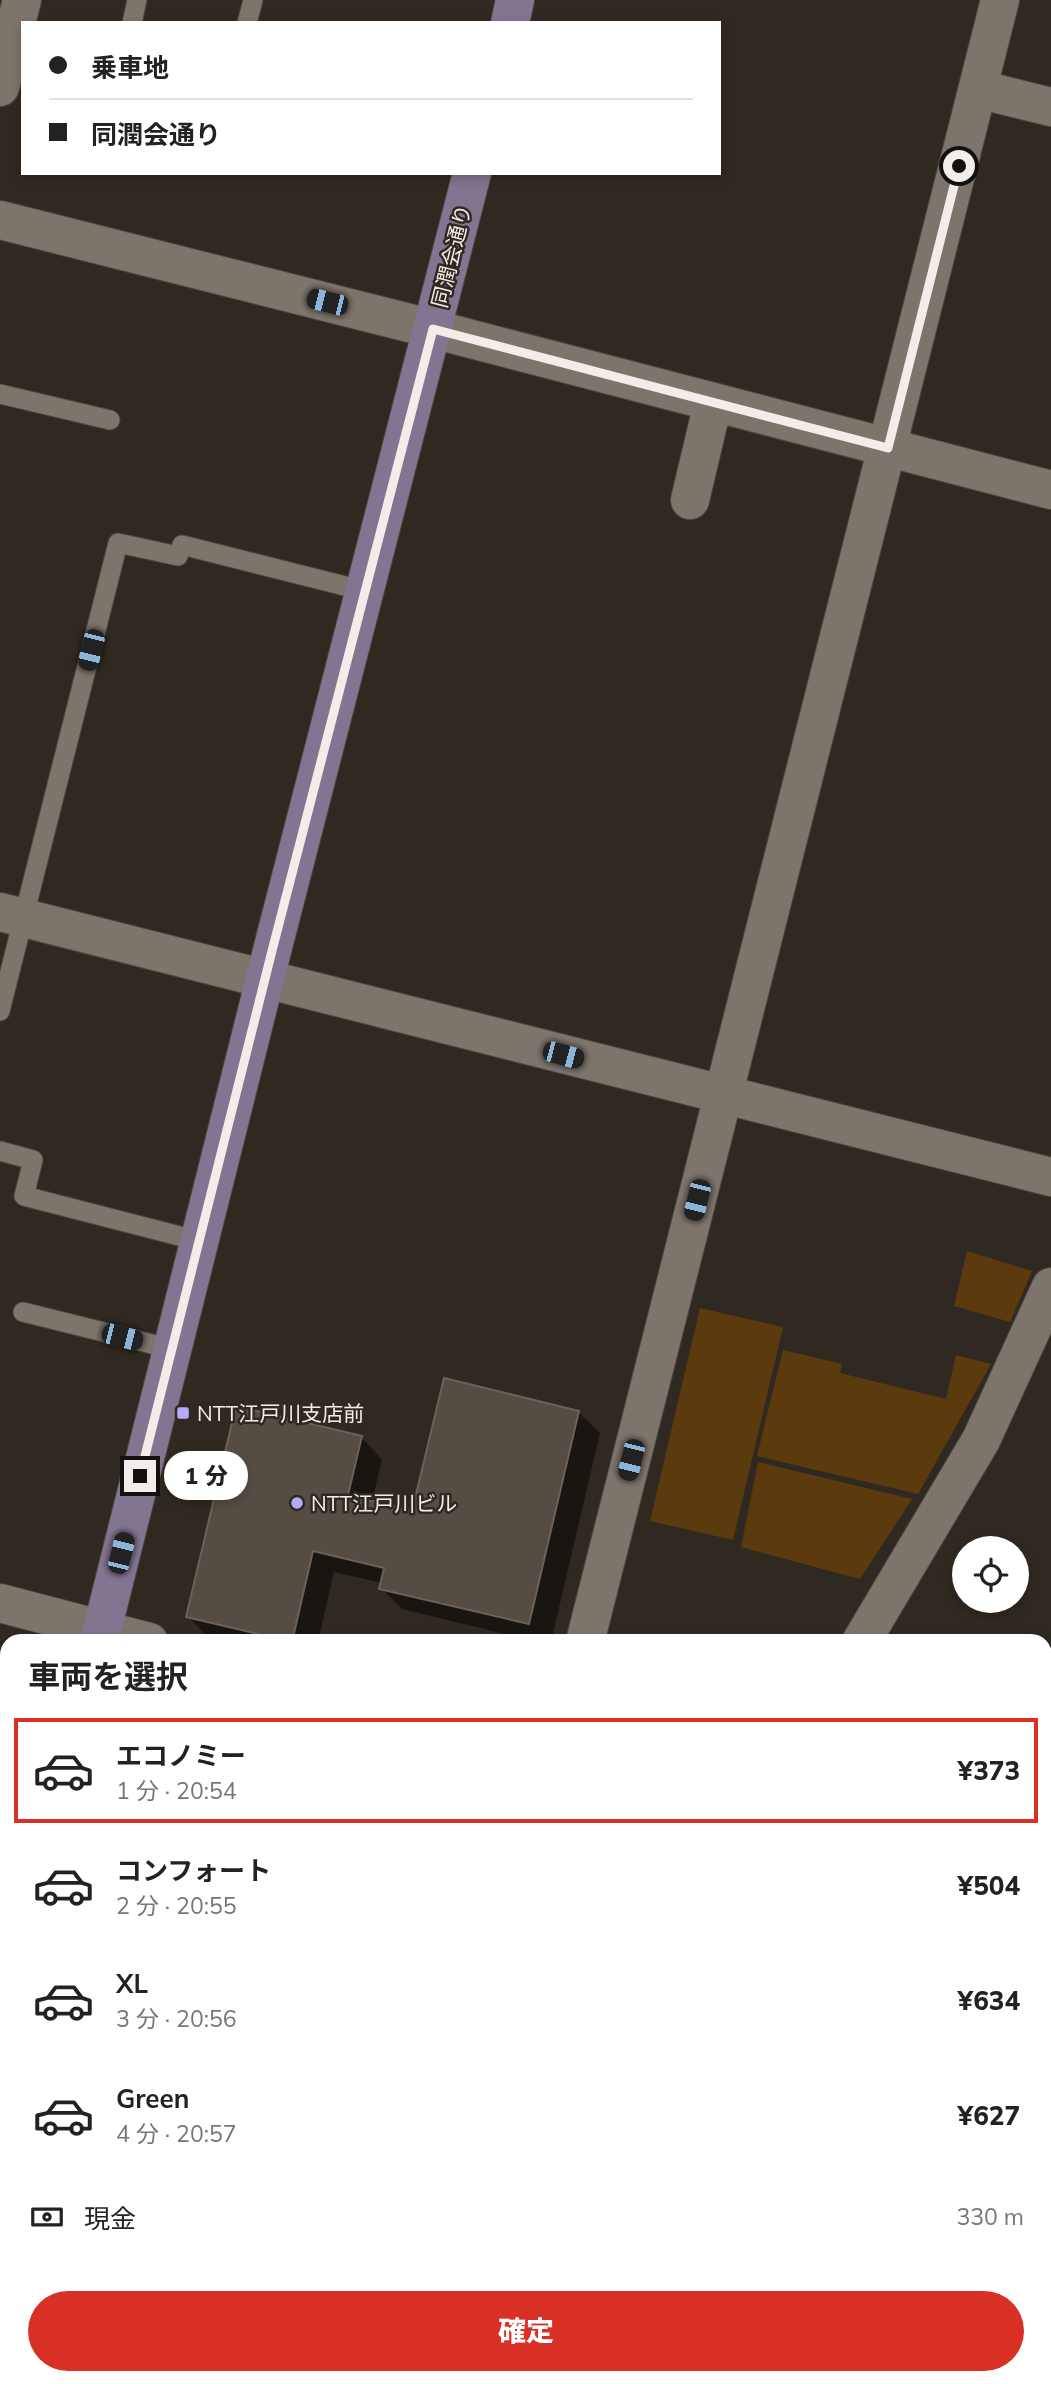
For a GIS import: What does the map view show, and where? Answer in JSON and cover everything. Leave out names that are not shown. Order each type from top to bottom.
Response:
[{"type":"street","points":[[510,21],[515,0]]},
{"type":"street","points":[[587,1634],[1000,0]]},
{"type":"street","points":[[0,87],[19,23]]},
{"type":"street","points":[[978,89],[1051,107]]},
{"type":"street","name":"同潤会通り","points":[[100,1634],[265,978],[472,175]]},
{"type":"street","points":[[0,220],[433,329],[1051,490]]},
{"type":"street","points":[[690,500],[713,402]]},
{"type":"street","points":[[12,915],[723,1097],[1051,1177]]},
{"type":"street","points":[[866,1634],[981,1440],[1051,1287]]},
{"type":"street","points":[[0,1604],[97,1634]]},
{"type":"lane","points":[[132,21],[137,0]]},
{"type":"lane","points":[[248,21],[253,0]]},
{"type":"lane","points":[[0,394],[110,420]]},
{"type":"lane","points":[[0,1011],[12,915],[118,543],[178,556],[182,545],[365,591]]},
{"type":"lane","points":[[0,1152],[33,1160],[24,1196],[199,1241]]},
{"type":"lane","points":[[23,1312],[172,1349]]},
{"type":"shaded area","points":[[967,1251],[1032,1271],[1010,1322],[954,1306]]},
{"type":"shaded area","points":[[700,1308],[783,1327],[733,1540],[650,1521]]},
{"type":"shaded area","points":[[783,1350],[842,1364],[840,1373],[946,1399],[956,1355],[991,1364],[918,1494],[757,1456]]},
{"type":"shaded area","points":[[758,1462],[912,1499],[860,1579],[741,1547]]},
{"type":"building","name":"NTT江戸川ビル","points":[[444,1378],[579,1411],[529,1624],[379,1589],[384,1568],[313,1551],[294,1634],[258,1634],[186,1617],[236,1406],[362,1436],[348,1495],[412,1511]]},
{"type":"place","name":"NTT江戸川支店前","points":[[183,1413]]},
{"type":"place","name":"NTT江戸川ビル","points":[[297,1503]]},
{"type":"route","points":[[140,1476],[433,329],[888,448],[959,166]]}]
